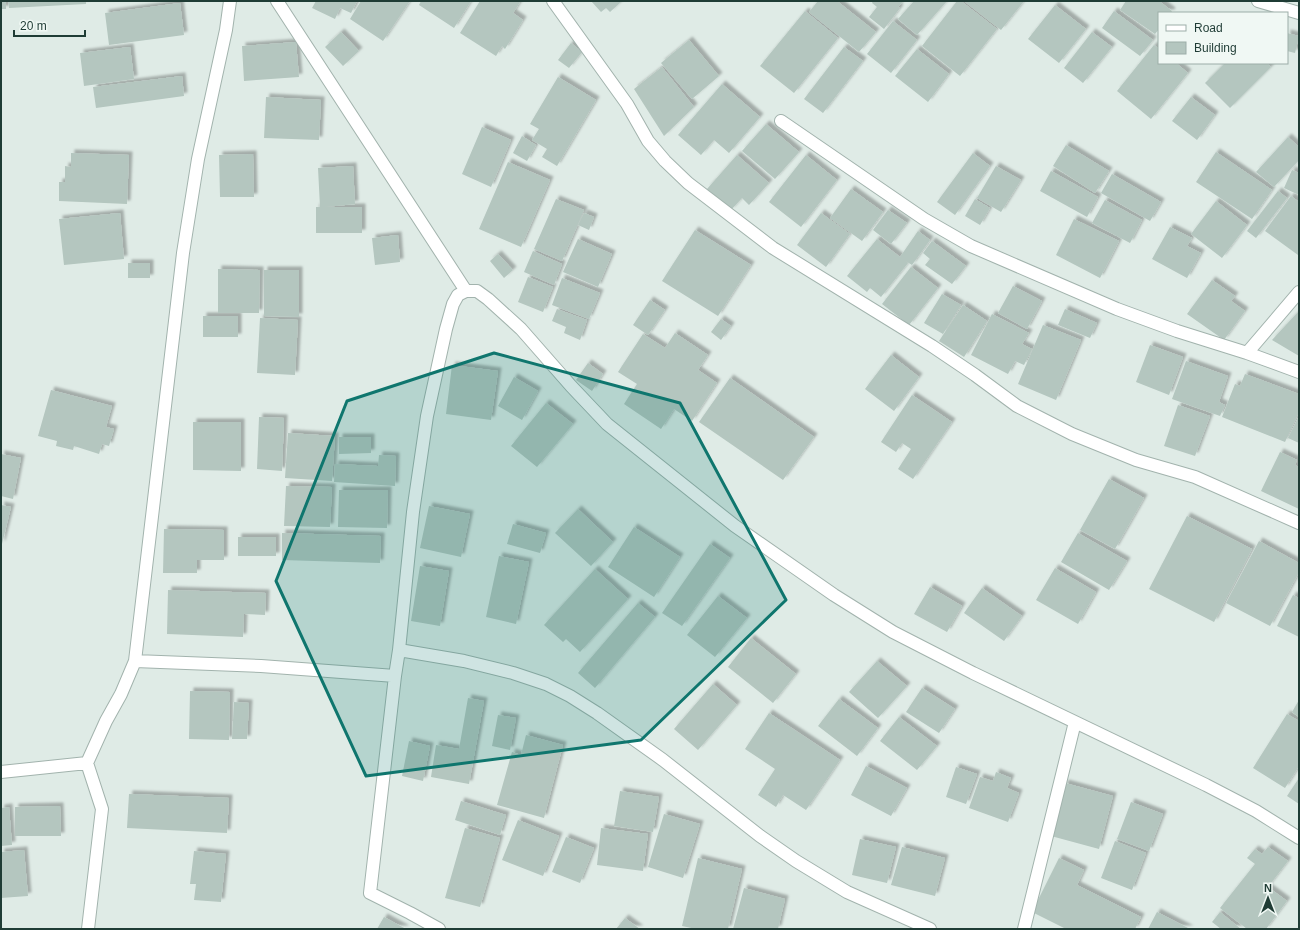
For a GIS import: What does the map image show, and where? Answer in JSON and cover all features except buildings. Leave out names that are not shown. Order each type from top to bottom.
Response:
[{"type":"street","points":[[88,929],[102,809],[87,763],[106,721],[121,694],[135,661],[183,253],[198,159],[226,30],[230,1]]},
{"type":"street","points":[[277,1],[466,291]]},
{"type":"street","points":[[554,1],[627,104],[648,141],[665,161],[688,184],[773,248],[932,346],[1017,406],[1072,434],[1136,460],[1195,477],[1299,523]]},
{"type":"street","points":[[1258,1],[1299,13]]},
{"type":"street","points":[[781,121],[924,219],[971,246],[1117,309],[1299,372]]},
{"type":"street","points":[[439,929],[370,893],[394,676],[399,650],[413,512],[426,416],[446,329],[454,304],[458,295],[466,291],[476,291],[488,299],[521,329],[607,424],[735,526],[834,595],[893,632],[973,673],[1206,785],[1256,811],[1299,838]]},
{"type":"street","points":[[1247,353],[1299,292]]},
{"type":"street","points":[[399,650],[464,661],[513,673],[546,684],[570,696],[597,713],[663,760],[754,832],[796,861],[847,892],[930,929]]},
{"type":"street","points":[[135,661],[261,666],[394,676]]},
{"type":"street","points":[[1024,929],[1075,722]]},
{"type":"street","points":[[1,772],[87,763]]},
{"type":"highlighted area","points":[[494,353],[680,403],[786,600],[641,740],[366,776],[276,581],[347,401]]}]
